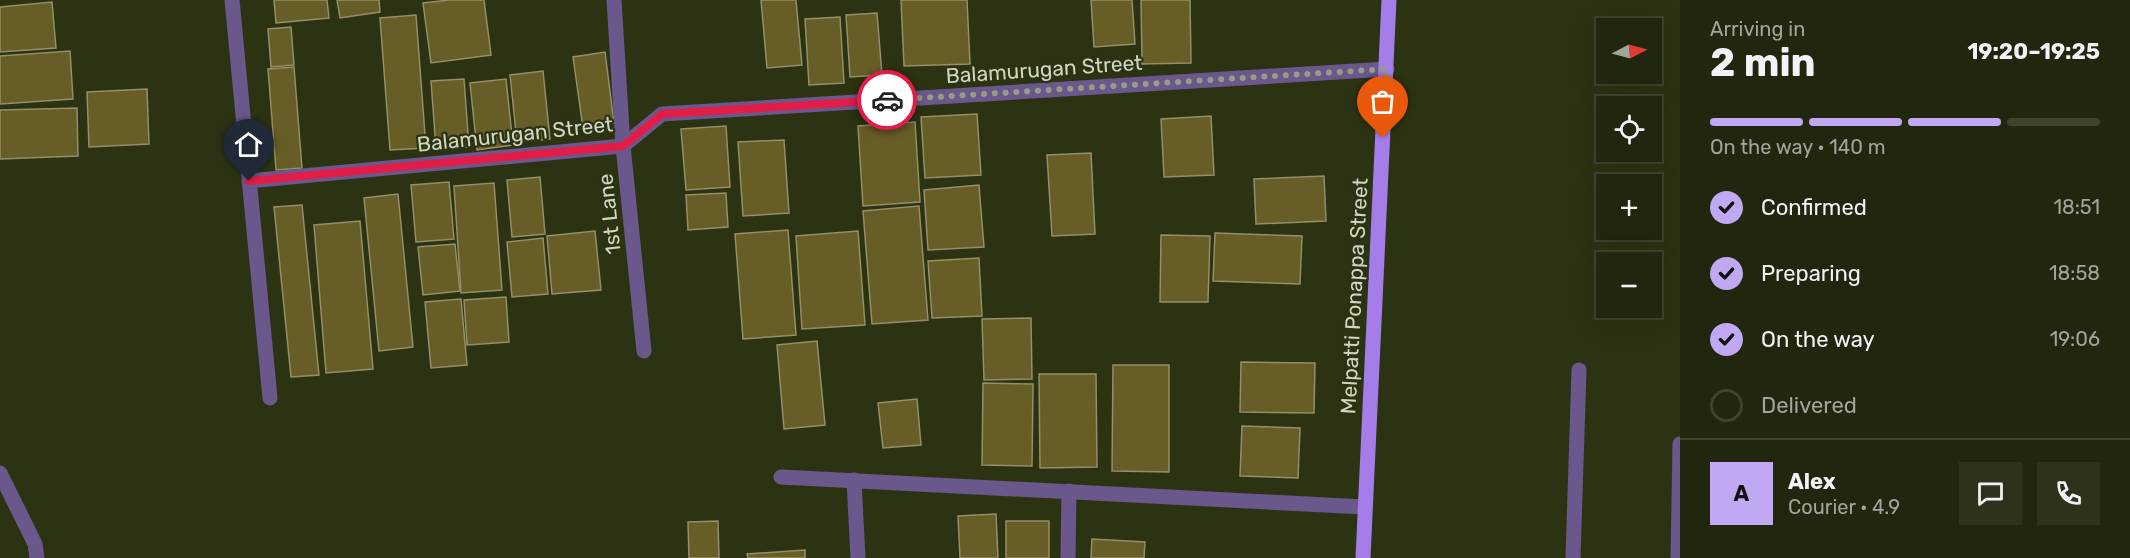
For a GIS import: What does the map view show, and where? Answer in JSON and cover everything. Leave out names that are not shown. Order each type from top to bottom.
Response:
[{"type":"main road","name":"Melpatti Ponappa Street","points":[[1363,558],[1389,0]]},
{"type":"street","points":[[232,0],[270,398]]},
{"type":"street","name":"1st Lane","points":[[614,0],[623,146],[644,351]]},
{"type":"street","name":"Balamurugan Street","points":[[249,181],[623,146],[662,114],[1387,69]]},
{"type":"street","points":[[1573,558],[1579,370]]},
{"type":"street","points":[[1678,558],[1680,444]]},
{"type":"street","points":[[0,473],[35,544],[37,558]]},
{"type":"street","points":[[781,477],[1365,507]]},
{"type":"street","points":[[854,480],[858,558]]},
{"type":"street","points":[[1068,558],[1070,491]]},
{"type":"building","points":[[274,0],[327,0],[329,18],[276,23]]},
{"type":"building","points":[[337,0],[379,0],[380,12],[340,18]]},
{"type":"building","points":[[484,0],[491,55],[431,63],[423,3]]},
{"type":"building","points":[[761,0],[796,0],[802,65],[767,68]]},
{"type":"building","points":[[901,0],[967,0],[970,64],[904,66]]},
{"type":"building","points":[[1091,0],[1132,0],[1135,44],[1094,47]]},
{"type":"building","points":[[1141,0],[1190,0],[1191,63],[1142,64]]},
{"type":"building","points":[[52,2],[56,48],[0,52],[0,7]]},
{"type":"building","points":[[877,13],[882,75],[850,77],[846,15]]},
{"type":"building","points":[[416,15],[426,148],[390,150],[380,18]]},
{"type":"building","points":[[840,17],[844,83],[809,85],[805,19]]},
{"type":"building","points":[[291,27],[294,65],[271,67],[268,29]]},
{"type":"building","points":[[70,51],[73,99],[0,104],[0,56]]},
{"type":"building","points":[[605,52],[614,123],[583,128],[573,57]]},
{"type":"building","points":[[294,67],[302,168],[276,170],[268,69]]},
{"type":"building","points":[[543,71],[550,139],[517,142],[510,75]]},
{"type":"building","points":[[464,79],[469,147],[436,149],[431,81]]},
{"type":"building","points":[[506,79],[513,145],[477,150],[470,83]]},
{"type":"building","points":[[147,89],[149,144],[89,147],[87,92]]},
{"type":"building","points":[[77,108],[78,156],[0,159],[0,110]]},
{"type":"building","points":[[977,114],[981,175],[925,178],[921,117]]},
{"type":"building","points":[[1211,116],[1214,175],[1164,177],[1161,119]]},
{"type":"building","points":[[915,122],[920,202],[863,206],[858,126]]},
{"type":"building","points":[[726,126],[730,187],[686,190],[681,129]]},
{"type":"building","points":[[784,140],[789,213],[743,216],[738,142]]},
{"type":"building","points":[[1091,153],[1095,234],[1052,236],[1047,155]]},
{"type":"building","points":[[1324,176],[1326,221],[1256,224],[1254,179]]},
{"type":"building","points":[[540,177],[545,234],[512,237],[507,180]]},
{"type":"building","points":[[449,182],[454,239],[416,242],[411,185]]},
{"type":"building","points":[[494,183],[502,290],[461,293],[454,186]]},
{"type":"building","points":[[979,185],[984,247],[928,250],[924,190]]},
{"type":"building","points":[[726,193],[728,227],[688,230],[686,195]]},
{"type":"building","points":[[398,194],[413,347],[379,351],[364,198]]},
{"type":"building","points":[[302,205],[319,375],[291,377],[274,207]]},
{"type":"building","points":[[919,206],[928,320],[872,324],[863,211]]},
{"type":"building","points":[[360,221],[373,369],[326,373],[314,225]]},
{"type":"building","points":[[788,230],[796,335],[743,339],[735,234]]},
{"type":"building","points":[[595,231],[601,290],[552,294],[547,236]]},
{"type":"building","points":[[858,231],[865,325],[802,329],[796,236]]},
{"type":"building","points":[[1215,233],[1302,236],[1300,284],[1213,281]]},
{"type":"building","points":[[1161,235],[1210,236],[1208,302],[1160,302]]},
{"type":"building","points":[[543,238],[548,294],[512,297],[507,242]]},
{"type":"building","points":[[455,244],[460,291],[423,295],[418,247]]},
{"type":"building","points":[[979,258],[982,316],[932,318],[928,261]]},
{"type":"building","points":[[506,297],[509,342],[467,345],[464,300]]},
{"type":"building","points":[[461,299],[467,365],[431,368],[425,302]]},
{"type":"building","points":[[1031,318],[1032,379],[984,380],[982,319]]},
{"type":"building","points":[[817,341],[825,425],[784,429],[777,345]]},
{"type":"building","points":[[1241,362],[1315,363],[1314,413],[1240,412]]},
{"type":"building","points":[[1113,365],[1169,365],[1169,472],[1112,471]]},
{"type":"building","points":[[1039,374],[1096,374],[1097,467],[1040,468]]},
{"type":"building","points":[[983,383],[1033,384],[1032,466],[982,465]]},
{"type":"building","points":[[917,399],[921,445],[883,448],[878,403]]},
{"type":"building","points":[[1242,426],[1300,428],[1298,478],[1240,476]]},
{"type":"building","points":[[996,514],[998,558],[960,558],[958,516]]},
{"type":"building","points":[[718,521],[719,558],[689,558],[688,522]]},
{"type":"building","points":[[1006,521],[1049,521],[1049,558],[1006,558]]},
{"type":"building","points":[[1092,539],[1145,542],[1144,558],[1091,558]]},
{"type":"building","points":[[805,550],[805,558],[748,558],[747,554]]},
{"type":"way so far","points":[[887,100],[1387,69],[1383,138]]},
{"type":"route","points":[[249,181],[623,146],[662,114],[887,100]]}]
